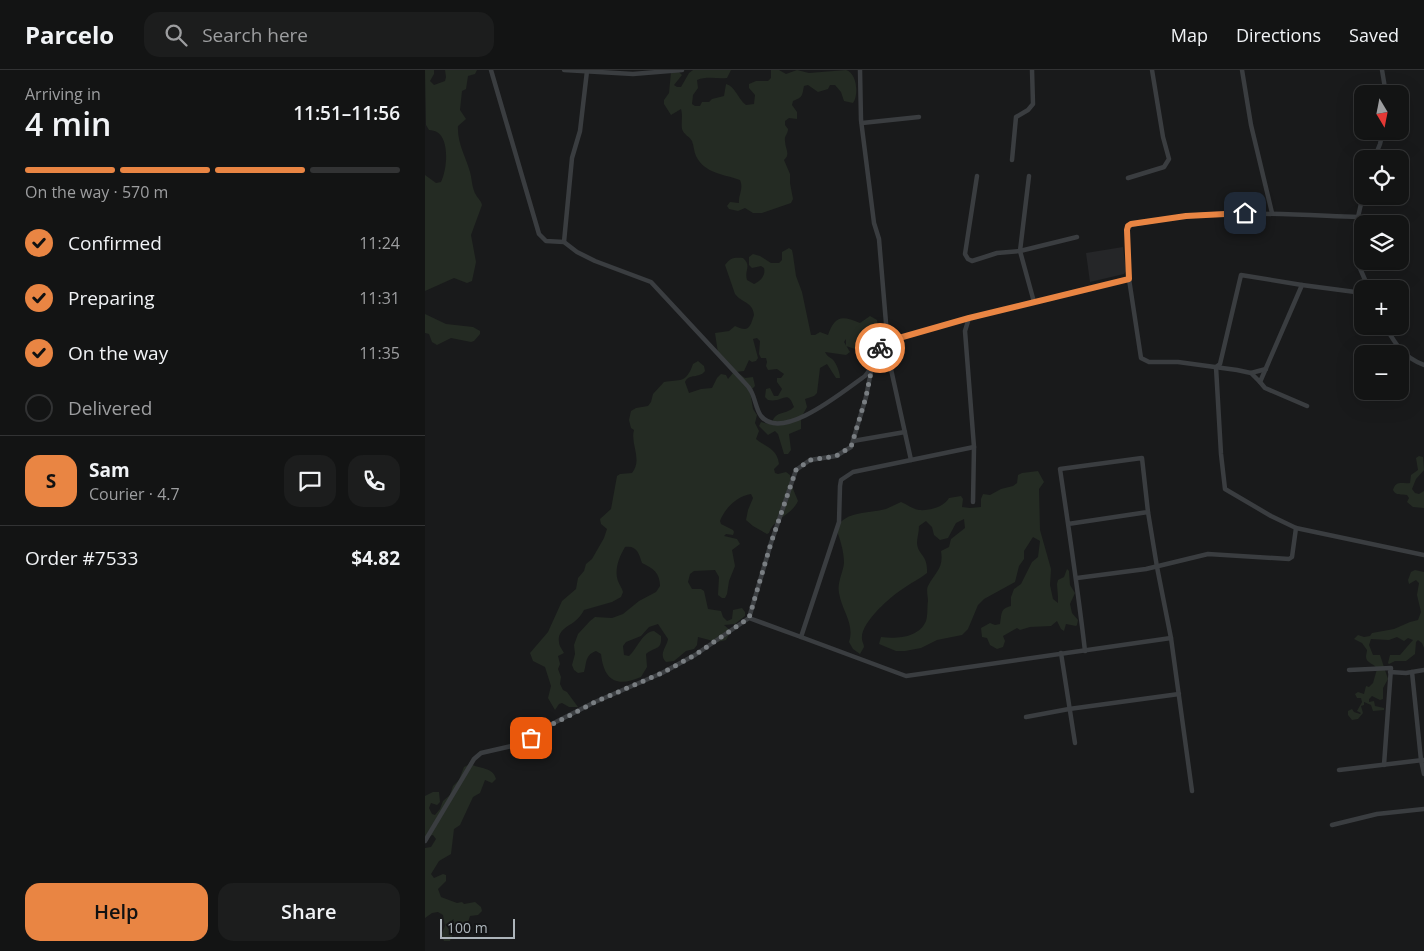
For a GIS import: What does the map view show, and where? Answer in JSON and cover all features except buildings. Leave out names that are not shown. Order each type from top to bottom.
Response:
[{"type":"street","points":[[491,70],[539,234],[546,241],[564,242],[577,252],[595,261],[651,282],[744,382],[751,391],[761,417],[772,423],[785,423],[802,418],[865,376],[872,367]]},
{"type":"street","points":[[564,70],[633,74],[683,70]]},
{"type":"street","points":[[564,242],[572,158],[580,131],[587,70]]},
{"type":"street","points":[[860,70],[862,123],[874,223],[879,239],[887,335],[885,342],[911,460]]},
{"type":"street","points":[[1012,160],[1016,117],[1028,110],[1033,104],[1032,70]]},
{"type":"street","points":[[1128,178],[1164,167],[1169,159],[1163,138],[1152,70]]},
{"type":"street","points":[[1242,70],[1251,125],[1272,213]]},
{"type":"street","points":[[1382,70],[1384,85]]},
{"type":"street","points":[[862,123],[919,117]]},
{"type":"street","points":[[977,176],[966,257],[972,261],[997,253],[1077,238]]},
{"type":"street","points":[[1029,176],[1020,250],[1034,302]]},
{"type":"street","points":[[1266,369],[1251,373],[1178,362],[1149,362],[1141,358],[1129,279],[1128,226],[1186,216],[1272,213],[1354,217]]},
{"type":"street","points":[[1354,292],[1241,275],[1219,364],[1216,367],[1225,489],[1297,528],[1424,555]]},
{"type":"street","points":[[425,841],[475,758],[481,753],[516,745],[595,702],[662,673],[695,655],[749,618],[771,543],[796,470],[810,460],[829,458],[851,447],[866,397],[872,367],[879,348],[885,342],[969,318],[1129,279]]},
{"type":"street","points":[[1260,382],[1302,285]]},
{"type":"street","points":[[969,318],[965,331],[974,447],[973,502]]},
{"type":"street","points":[[1390,335],[1399,349],[1413,360],[1424,365]]},
{"type":"street","points":[[1251,373],[1265,388],[1307,406]]},
{"type":"street","points":[[853,441],[905,432]]},
{"type":"street","points":[[801,637],[839,522],[841,480],[853,472],[974,447]]},
{"type":"street","points":[[1085,650],[1077,578],[1059,469],[1142,458],[1148,512],[1171,638],[1192,791]]},
{"type":"street","points":[[1068,524],[1148,512]]},
{"type":"street","points":[[1077,578],[1157,567],[1208,554],[1289,559],[1292,557],[1297,528]]},
{"type":"street","points":[[749,618],[906,676],[1171,638]]},
{"type":"street","points":[[1061,653],[1075,743]]},
{"type":"street","points":[[1349,670],[1391,668],[1384,765]]},
{"type":"street","points":[[1390,672],[1424,670]]},
{"type":"street","points":[[1412,672],[1424,774]]},
{"type":"street","points":[[1026,718],[1069,709],[1179,694]]},
{"type":"street","points":[[1339,770],[1423,760]]},
{"type":"street","points":[[1332,825],[1377,814],[1424,809]]},
{"type":"shaded area","points":[[425,70],[434,70],[430,81],[434,85],[445,81],[445,70],[477,70],[475,74],[468,76],[466,89],[462,91],[460,110],[466,119],[458,126],[458,132],[474,190],[482,205],[471,235],[476,262],[472,281],[467,283],[454,278],[425,291],[425,175],[436,183],[441,182],[445,170],[446,148],[441,136],[437,132],[429,130],[426,125]]},
{"type":"shaded area","points":[[693,70],[731,70],[727,78],[697,80],[698,88],[693,95],[692,104],[695,106],[700,106],[702,102],[709,102],[712,99],[724,96],[726,84],[732,87],[746,105],[754,104],[755,95],[749,88],[749,84],[756,81],[768,81],[771,78],[771,70],[779,70],[786,74],[797,70],[809,73],[846,70],[853,75],[856,95],[853,103],[844,101],[841,92],[835,85],[830,85],[828,89],[818,92],[808,85],[804,86],[801,96],[793,101],[792,105],[797,112],[797,119],[789,118],[785,121],[788,129],[785,139],[787,153],[784,160],[790,174],[793,199],[791,203],[762,213],[753,213],[745,208],[738,211],[729,209],[727,206],[730,202],[739,203],[740,180],[710,170],[700,162],[695,154],[692,141],[682,129],[681,109],[671,115],[664,104],[664,100],[669,93],[671,72],[679,72],[682,75],[674,85],[681,87],[689,73]]},
{"type":"shaded area","points":[[1123,247],[1126,271],[1124,274],[1090,282],[1086,253]]},
{"type":"shaded area","points":[[789,248],[792,250],[796,276],[802,292],[811,335],[820,332],[828,335],[833,324],[839,319],[843,318],[860,323],[870,316],[877,320],[879,334],[877,338],[866,332],[862,334],[865,342],[862,348],[855,349],[847,346],[850,352],[846,355],[825,352],[835,363],[840,378],[836,378],[827,364],[820,368],[817,393],[805,399],[807,407],[801,418],[801,429],[789,434],[791,450],[788,454],[784,454],[778,434],[775,431],[768,435],[759,426],[761,422],[772,423],[778,414],[794,407],[792,401],[787,397],[768,400],[765,397],[766,389],[770,388],[774,396],[778,396],[782,389],[777,382],[777,378],[781,378],[784,374],[777,369],[768,370],[766,358],[761,358],[759,354],[760,341],[757,338],[753,339],[758,358],[752,362],[749,360],[744,371],[736,372],[718,353],[715,333],[729,331],[735,326],[746,329],[750,326],[754,315],[752,308],[735,294],[725,265],[733,258],[743,258],[747,263],[747,280],[754,284],[762,278],[764,268],[761,266],[752,268],[749,265],[749,257],[753,254],[771,263],[779,263],[782,260],[782,252]]},
{"type":"shaded area","points":[[425,314],[446,324],[473,327],[480,331],[480,334],[471,342],[451,338],[437,345],[432,342],[429,334],[425,333]]},
{"type":"shaded area","points":[[698,361],[704,366],[705,371],[700,375],[687,379],[685,382],[689,393],[712,388],[721,374],[726,375],[728,379],[733,373],[738,373],[745,378],[753,377],[755,386],[750,391],[753,409],[757,415],[755,423],[759,431],[756,439],[776,454],[779,464],[774,469],[775,473],[786,472],[790,475],[791,484],[798,501],[791,510],[774,524],[767,534],[746,520],[753,498],[751,494],[741,497],[728,507],[720,521],[721,524],[734,532],[733,535],[726,534],[724,536],[737,539],[740,544],[732,550],[735,566],[725,598],[718,595],[719,577],[715,570],[694,571],[690,574],[688,582],[692,589],[704,591],[708,609],[721,611],[727,621],[732,619],[733,610],[742,608],[745,616],[735,624],[724,625],[731,631],[726,640],[717,642],[698,637],[697,645],[694,649],[686,651],[674,661],[666,662],[663,653],[668,639],[658,624],[649,627],[641,636],[626,642],[623,646],[624,655],[629,656],[643,637],[650,632],[654,631],[661,636],[660,644],[657,648],[646,654],[647,667],[641,677],[625,682],[608,676],[601,654],[596,651],[588,657],[584,672],[578,673],[572,665],[575,654],[574,645],[578,634],[590,621],[595,617],[612,618],[623,614],[639,601],[656,592],[660,586],[657,574],[653,569],[642,563],[637,551],[632,547],[625,547],[617,568],[618,582],[623,592],[621,597],[612,602],[584,610],[560,635],[559,643],[564,653],[558,656],[560,684],[578,707],[569,707],[562,703],[555,710],[548,698],[551,686],[545,667],[533,661],[530,653],[548,632],[562,601],[576,589],[578,578],[604,538],[607,529],[601,524],[600,519],[611,509],[617,476],[632,473],[635,468],[634,430],[631,428],[629,420],[631,411],[648,406],[653,394],[664,382],[685,378],[693,364]]},
{"type":"shaded area","points":[[1419,456],[1423,457],[1424,470],[1416,479],[1412,489],[1415,493],[1419,494],[1424,491],[1424,508],[1413,507],[1407,502],[1409,498],[1407,495],[1397,494],[1393,490],[1400,483],[1410,483],[1411,475],[1418,470],[1416,458]]},
{"type":"shaded area","points":[[1038,471],[1044,482],[1039,489],[1040,530],[1051,569],[1050,585],[1053,599],[1058,603],[1058,580],[1064,577],[1067,569],[1069,571],[1070,585],[1075,593],[1070,604],[1072,613],[1078,620],[1076,626],[1066,624],[1064,631],[1057,621],[1051,626],[1030,627],[1020,630],[1017,628],[1003,636],[1005,641],[1003,647],[997,649],[990,645],[987,638],[982,637],[981,628],[990,623],[1000,624],[1003,610],[1011,606],[1011,597],[1014,589],[1021,584],[1032,562],[1038,557],[1040,541],[1033,537],[1024,551],[1024,559],[1019,566],[1015,582],[984,599],[978,605],[968,629],[962,635],[937,640],[921,648],[905,651],[896,651],[879,644],[881,637],[907,636],[923,627],[927,616],[927,588],[940,566],[941,551],[949,547],[951,539],[965,528],[964,519],[956,523],[948,538],[940,540],[934,535],[932,527],[926,521],[919,526],[917,543],[919,551],[926,562],[927,573],[898,592],[877,610],[866,625],[862,640],[864,647],[860,654],[853,649],[849,642],[849,623],[839,589],[839,581],[844,563],[843,550],[836,528],[841,522],[852,515],[886,509],[901,502],[916,509],[927,510],[940,506],[949,498],[961,496],[963,499],[962,507],[981,507],[983,494],[990,495],[1001,489],[1013,486],[1017,483],[1018,475],[1022,473]]},
{"type":"shaded area","points":[[1415,570],[1424,572],[1424,648],[1418,640],[1416,642],[1415,654],[1406,661],[1395,661],[1389,664],[1390,655],[1400,655],[1413,640],[1408,638],[1404,641],[1397,637],[1389,640],[1371,639],[1369,645],[1373,655],[1380,655],[1388,679],[1383,688],[1383,699],[1380,700],[1372,696],[1369,702],[1374,701],[1375,706],[1384,708],[1384,710],[1373,711],[1371,705],[1364,702],[1364,705],[1361,706],[1363,713],[1358,719],[1352,720],[1348,715],[1348,711],[1352,709],[1354,712],[1361,713],[1357,711],[1362,702],[1361,698],[1357,698],[1355,694],[1358,692],[1364,694],[1366,686],[1369,687],[1373,683],[1377,669],[1366,659],[1367,650],[1362,643],[1354,639],[1358,635],[1370,636],[1372,633],[1394,629],[1418,620],[1421,612],[1417,595],[1419,583],[1416,580],[1409,584],[1408,580],[1411,572]]},
{"type":"shaded area","points":[[470,764],[489,770],[496,779],[492,783],[485,780],[480,793],[473,797],[460,825],[454,829],[451,854],[439,861],[431,874],[434,878],[443,874],[446,875],[446,881],[438,889],[441,897],[457,903],[475,902],[481,907],[482,911],[478,915],[470,916],[468,922],[455,929],[450,941],[444,941],[441,935],[445,926],[443,915],[438,912],[432,913],[425,918],[425,848],[431,847],[436,839],[433,835],[425,837],[425,796],[433,792],[439,792],[440,802],[437,805],[431,803],[429,808],[432,814],[435,815],[443,801],[450,795],[464,767]]},
{"type":"way so far","points":[[531,738],[546,727],[595,702],[662,673],[695,655],[749,618],[771,543],[796,470],[805,462],[817,458],[836,456],[851,447],[866,397],[872,367],[880,348]]},
{"type":"route","points":[[880,348],[885,342],[969,318],[1129,279],[1127,230],[1131,224],[1186,216],[1245,213]]}]
